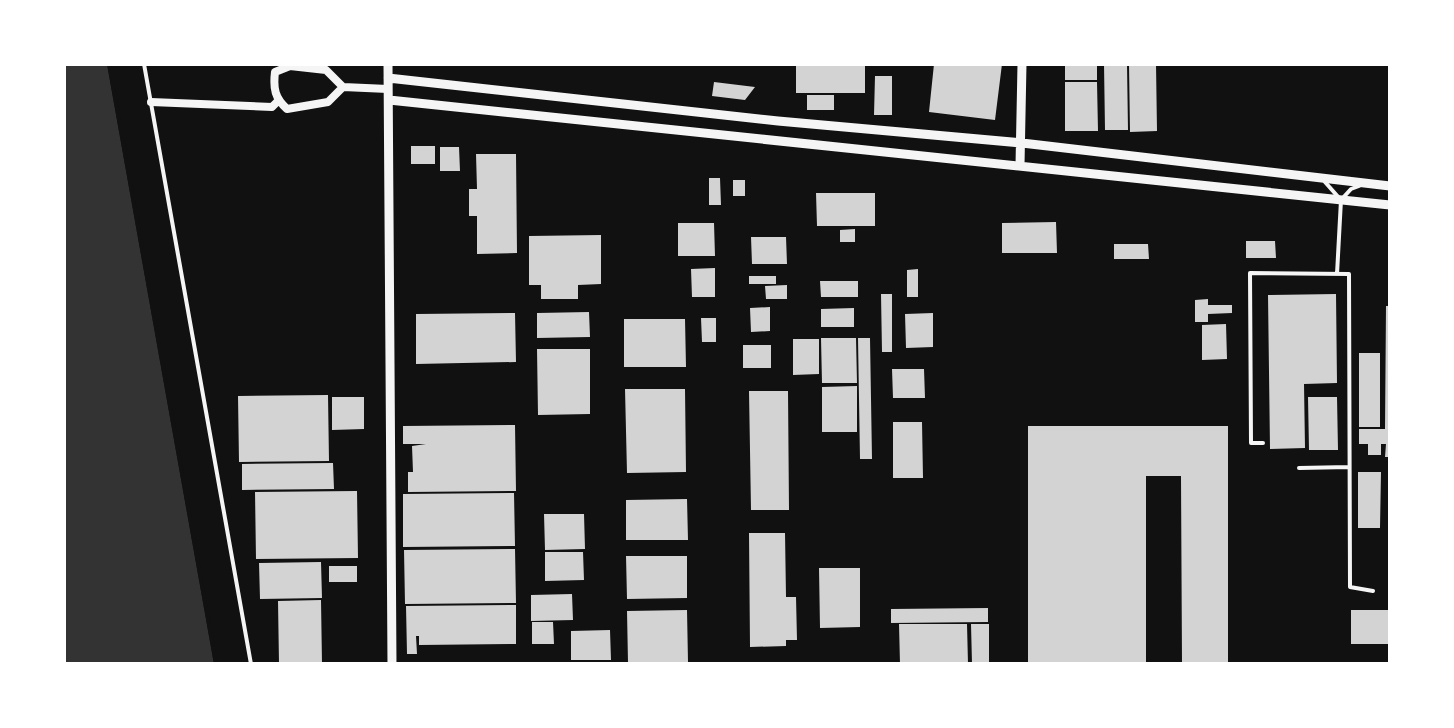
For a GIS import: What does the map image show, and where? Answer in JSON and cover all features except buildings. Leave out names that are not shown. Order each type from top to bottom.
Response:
[{"type":"street","points":[[388,64],[392,664]]},
{"type":"street","points":[[1020,165],[1022,64]]},
{"type":"street","points":[[343,87],[328,102],[287,109],[278,101],[273,87],[275,72],[295,65],[326,70],[343,87],[762,119],[1022,143],[1390,186]]},
{"type":"street","points":[[388,89],[1020,165],[1390,205]]},
{"type":"street","points":[[151,102],[261,108],[272,107],[278,101]]},
{"type":"lane","points":[[144,64],[251,664]]},
{"type":"lane","points":[[1316,177],[1329,184],[1341,200]]},
{"type":"lane","points":[[1337,274],[1341,200],[1351,189],[1369,183]]},
{"type":"lane","points":[[1263,443],[1251,443],[1250,273],[1349,274],[1350,587],[1373,591]]},
{"type":"lane","points":[[1299,468],[1349,467]]},
{"type":"shaded area","points":[[64,64],[107,64],[214,664],[64,664]]},
{"type":"pier","points":[[107,64],[111,64],[218,664],[214,664]]}]
